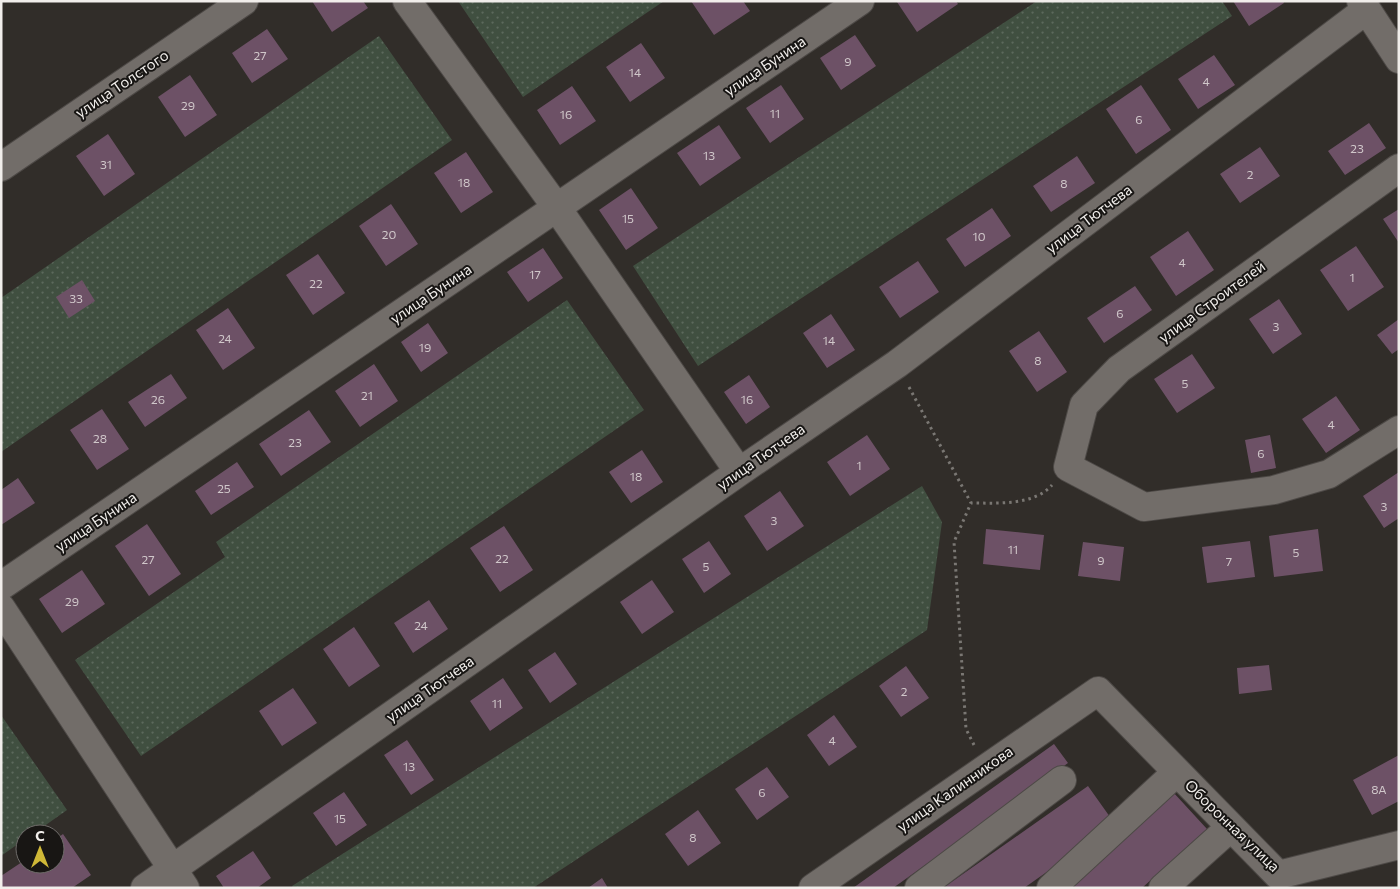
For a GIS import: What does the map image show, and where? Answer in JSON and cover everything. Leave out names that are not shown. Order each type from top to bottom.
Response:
[{"type":"street","name":"улица Толстого","points":[[1,167],[244,1]]},
{"type":"street","points":[[407,1],[557,208],[739,472]]},
{"type":"street","name":"улица Бунина","points":[[1,586],[860,1]]},
{"type":"street","points":[[1364,6],[1399,59]]},
{"type":"street","name":"улица Тютчева","points":[[145,888],[179,878],[739,472],[897,364],[1364,6]]},
{"type":"street","name":"улица Строителей","points":[[1068,468],[1084,405],[1119,369],[1399,168]]},
{"type":"street","points":[[1068,468],[1144,506],[1274,490],[1329,474],[1399,430]]},
{"type":"street","points":[[1,608],[179,878]]},
{"type":"street","name":"улица Калинникова","points":[[813,888],[1098,691]]},
{"type":"street","name":"Оборонная улица","points":[[1098,691],[1278,876],[1399,845]]},
{"type":"street","points":[[1051,888],[1177,772]]},
{"type":"street","points":[[919,888],[1062,780]]},
{"type":"street","points":[[1163,888],[1231,827]]},
{"type":"path","points":[[897,364],[971,503]]},
{"type":"path","points":[[971,503],[1015,502],[1046,493],[1068,468]]},
{"type":"path","points":[[971,503],[954,542],[966,729],[986,768]]},
{"type":"green space","points":[[458,1],[664,1],[523,97]]},
{"type":"green space","points":[[1037,1],[1222,1],[1232,16],[698,366],[633,266]]},
{"type":"green space","points":[[379,36],[452,140],[1,452],[1,298]]},
{"type":"green space","points":[[567,300],[644,410],[141,756],[75,660],[225,557],[216,542]]},
{"type":"green space","points":[[922,486],[942,522],[927,630],[533,888],[293,888],[292,886]]},
{"type":"green space","points":[[1,715],[67,810],[47,824],[15,824],[15,846],[1,856]]},
{"type":"building","points":[[312,1],[363,1],[368,8],[332,32]]},
{"type":"building","points":[[691,1],[743,1],[750,11],[714,35]]},
{"type":"building","points":[[898,1],[956,1],[958,4],[917,32]]},
{"type":"building","points":[[1233,1],[1283,1],[1284,3],[1249,26]]},
{"type":"building","points":[[267,29],[288,59],[252,83],[232,53]]},
{"type":"building","points":[[855,35],[876,66],[841,90],[820,58]]},
{"type":"building","points":[[641,43],[665,78],[630,102],[606,67]]},
{"type":"building","points":[[1214,55],[1235,85],[1198,109],[1178,79]]},
{"type":"building","points":[[190,75],[217,115],[185,137],[158,97]]},
{"type":"building","points":[[781,85],[804,119],[770,143],[746,108]]},
{"type":"building","points":[[1141,85],[1171,130],[1136,154],[1106,109]]},
{"type":"building","points":[[572,86],[596,121],[560,145],[537,110]]},
{"type":"building","points":[[1369,123],[1386,148],[1345,175],[1328,151]]},
{"type":"building","points":[[719,125],[741,158],[700,186],[677,153]]},
{"type":"building","points":[[108,134],[135,174],[104,196],[76,156]]},
{"type":"building","points":[[1260,147],[1280,176],[1240,203],[1220,174]]},
{"type":"building","points":[[466,152],[493,192],[461,213],[434,173]]},
{"type":"building","points":[[1077,156],[1095,183],[1051,212],[1033,186]]},
{"type":"building","points":[[631,188],[658,228],[626,250],[599,210]]},
{"type":"building","points":[[391,204],[418,244],[386,266],[359,226]]},
{"type":"building","points":[[992,208],[1011,236],[965,267],[946,239]]},
{"type":"building","points":[[1399,209],[1399,243],[1383,219]]},
{"type":"building","points":[[1188,231],[1214,270],[1176,296],[1150,257]]},
{"type":"building","points":[[1356,246],[1384,287],[1348,311],[1320,270]]},
{"type":"building","points":[[543,248],[563,278],[528,302],[507,272]]},
{"type":"building","points":[[318,254],[345,293],[313,315],[286,275]]},
{"type":"building","points":[[918,261],[939,292],[900,318],[879,287]]},
{"type":"building","points":[[82,280],[95,301],[69,318],[56,297]]},
{"type":"building","points":[[1135,286],[1152,310],[1104,343],[1087,318]]},
{"type":"building","points":[[1279,299],[1302,334],[1273,354],[1249,319]]},
{"type":"building","points":[[228,308],[255,348],[223,370],[196,330]]},
{"type":"building","points":[[831,314],[855,350],[827,368],[803,333]]},
{"type":"building","points":[[1399,319],[1399,349],[1392,354],[1377,335]]},
{"type":"building","points":[[428,323],[448,353],[421,372],[401,342]]},
{"type":"building","points":[[1039,331],[1067,372],[1037,392],[1009,351]]},
{"type":"building","points":[[1192,354],[1215,388],[1177,413],[1154,379]]},
{"type":"building","points":[[374,364],[398,401],[360,427],[335,391]]},
{"type":"building","points":[[171,374],[187,398],[145,427],[128,402]]},
{"type":"building","points":[[749,375],[770,407],[746,424],[724,392]]},
{"type":"building","points":[[1336,396],[1360,430],[1326,453],[1302,419]]},
{"type":"building","points":[[102,409],[129,449],[97,470],[70,430]]},
{"type":"building","points":[[309,410],[331,442],[281,476],[259,444]]},
{"type":"building","points":[[867,435],[890,469],[850,496],[827,462]]},
{"type":"building","points":[[1270,435],[1276,468],[1251,473],[1245,440]]},
{"type":"building","points":[[642,450],[663,482],[631,503],[609,472]]},
{"type":"building","points":[[237,462],[254,487],[211,515],[195,491]]},
{"type":"building","points":[[1399,472],[1399,518],[1384,528],[1363,496]]},
{"type":"building","points":[[18,478],[35,503],[1,525],[1,490]]},
{"type":"building","points":[[780,491],[804,526],[767,551],[744,516]]},
{"type":"building","points":[[147,524],[181,574],[149,596],[115,546]]},
{"type":"building","points":[[504,526],[533,570],[500,592],[470,548]]},
{"type":"building","points":[[986,529],[1044,535],[1040,570],[983,564]]},
{"type":"building","points":[[1318,529],[1323,571],[1274,577],[1269,536]]},
{"type":"building","points":[[709,541],[731,574],[704,593],[682,559]]},
{"type":"building","points":[[1250,541],[1255,577],[1207,583],[1202,547]]},
{"type":"building","points":[[1083,542],[1124,547],[1120,581],[1078,576]]},
{"type":"building","points":[[82,570],[105,604],[62,633],[39,599]]},
{"type":"building","points":[[652,580],[674,612],[642,634],[620,602]]},
{"type":"building","points":[[429,600],[448,629],[413,653],[394,623]]},
{"type":"building","points":[[354,627],[380,666],[349,687],[323,649]]},
{"type":"building","points":[[555,652],[577,684],[550,703],[528,670]]},
{"type":"building","points":[[1269,665],[1272,690],[1239,694],[1237,668]]},
{"type":"building","points":[[906,666],[929,698],[901,717],[879,686]]},
{"type":"building","points":[[503,678],[523,708],[490,731],[470,701]]},
{"type":"building","points":[[293,688],[317,723],[282,746],[259,711]]},
{"type":"building","points":[[834,715],[857,747],[829,766],[807,735]]},
{"type":"building","points":[[407,740],[434,780],[411,795],[384,755]]},
{"type":"building","points":[[1054,744],[1068,763],[893,888],[853,888]]},
{"type":"building","points":[[1399,755],[1399,801],[1372,815],[1353,780]]},
{"type":"building","points":[[767,767],[789,797],[757,820],[735,789]]},
{"type":"building","points":[[1088,786],[1115,824],[1024,888],[943,888]]},
{"type":"building","points":[[344,792],[367,825],[336,846],[313,813]]},
{"type":"building","points":[[1173,792],[1207,829],[1142,888],[1069,888]]},
{"type":"building","points":[[698,810],[721,843],[688,866],[665,834]]},
{"type":"building","points":[[65,837],[91,875],[72,888],[1,888],[1,876],[15,867],[15,874],[65,874]]},
{"type":"building","points":[[253,851],[271,878],[257,888],[224,888],[216,876]]},
{"type":"building","points":[[602,878],[608,888],[588,888]]}]
